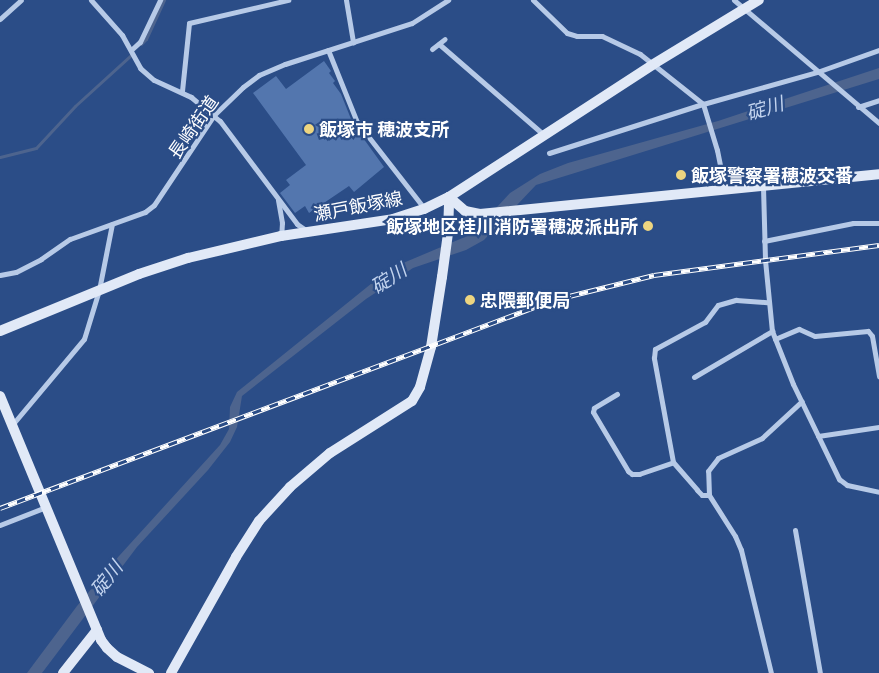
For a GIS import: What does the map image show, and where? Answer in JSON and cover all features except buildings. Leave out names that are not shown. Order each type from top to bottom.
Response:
[{"type":"street","points":[[0,19],[20,0]]},
{"type":"street","points":[[91,0],[122,35],[140,68],[146,74],[154,80],[182,91],[214,115],[297,224],[309,232]]},
{"type":"street","points":[[131,50],[140,42],[160,0]]},
{"type":"street","points":[[182,91],[189,23],[288,0]]},
{"type":"street","points":[[346,0],[353,42]]},
{"type":"street","name":"長崎街道","points":[[0,275],[16,272],[41,259],[70,239],[145,212],[154,205],[214,115],[242,87],[259,75],[285,64],[412,23],[448,0]]},
{"type":"street","points":[[533,0],[567,33],[577,36],[602,36],[640,54],[703,106],[717,150],[725,191]]},
{"type":"street","points":[[734,0],[879,124]]},
{"type":"street","name":"瀬戸飯塚線","points":[[0,331],[98,290],[188,258],[281,236],[393,219],[424,209],[448,197],[652,65],[759,0]]},
{"type":"street","points":[[432,49],[445,38]]},
{"type":"street","points":[[439,44],[544,135]]},
{"type":"street","points":[[328,50],[357,122],[424,209]]},
{"type":"street","points":[[549,153],[703,106],[819,74],[879,50]]},
{"type":"street","points":[[856,105],[879,100]]},
{"type":"street","points":[[448,197],[465,211],[480,214],[529,211],[879,174]]},
{"type":"street","points":[[763,187],[768,302],[775,339],[838,479],[847,485],[879,492]]},
{"type":"street","points":[[277,197],[282,223],[281,236]]},
{"type":"street","points":[[171,673],[236,557],[259,521],[290,487],[330,452],[412,401],[420,387],[430,347],[448,233],[448,197]]},
{"type":"street","points":[[764,241],[853,223],[879,223]]},
{"type":"street","points":[[12,425],[84,339],[98,290],[112,224]]},
{"type":"street","points":[[709,495],[702,495],[696,490],[673,462],[655,349],[710,318],[718,305],[736,300],[768,302]]},
{"type":"street","points":[[775,339],[799,329],[815,336],[868,331],[872,336],[879,376]]},
{"type":"street","points":[[694,377],[772,331]]},
{"type":"street","points":[[617,394],[594,408],[594,412],[628,471],[632,474],[639,474],[673,462]]},
{"type":"street","points":[[0,396],[97,630],[107,648],[131,669],[149,673]]},
{"type":"street","points":[[771,673],[740,550],[735,536],[709,495],[708,471],[713,462],[762,438],[802,400]]},
{"type":"street","points":[[818,436],[879,427]]},
{"type":"street","points":[[0,525],[46,507]]},
{"type":"street","points":[[795,530],[820,673]]},
{"type":"street","points":[[63,673],[97,630]]},
{"type":"water","name":"碇川","points":[[879,68],[879,79],[536,185],[484,240],[466,250],[413,268],[366,299],[242,396],[237,427],[230,442],[208,470],[137,547],[42,673],[27,673],[77,606],[119,556],[220,445],[229,429],[230,407],[237,392],[382,275],[396,266],[472,234],[510,193],[540,174],[568,163],[718,121]]},
{"type":"waterway","points":[[141,44],[146,39],[164,0]]},
{"type":"waterway","points":[[0,157],[36,148],[75,106],[131,55]]},
{"type":"railway","points":[[0,508],[553,300],[654,275],[879,245]]},
{"type":"place","name":"飯塚市 穂波支所","points":[[309,129]]},
{"type":"place","name":"飯塚警察署穂波交番","points":[[681,175]]},
{"type":"place","name":"飯塚地区桂川消防署穂波派出所","points":[[648,226]]},
{"type":"place","name":"忠隈郵便局","points":[[470,300]]}]
